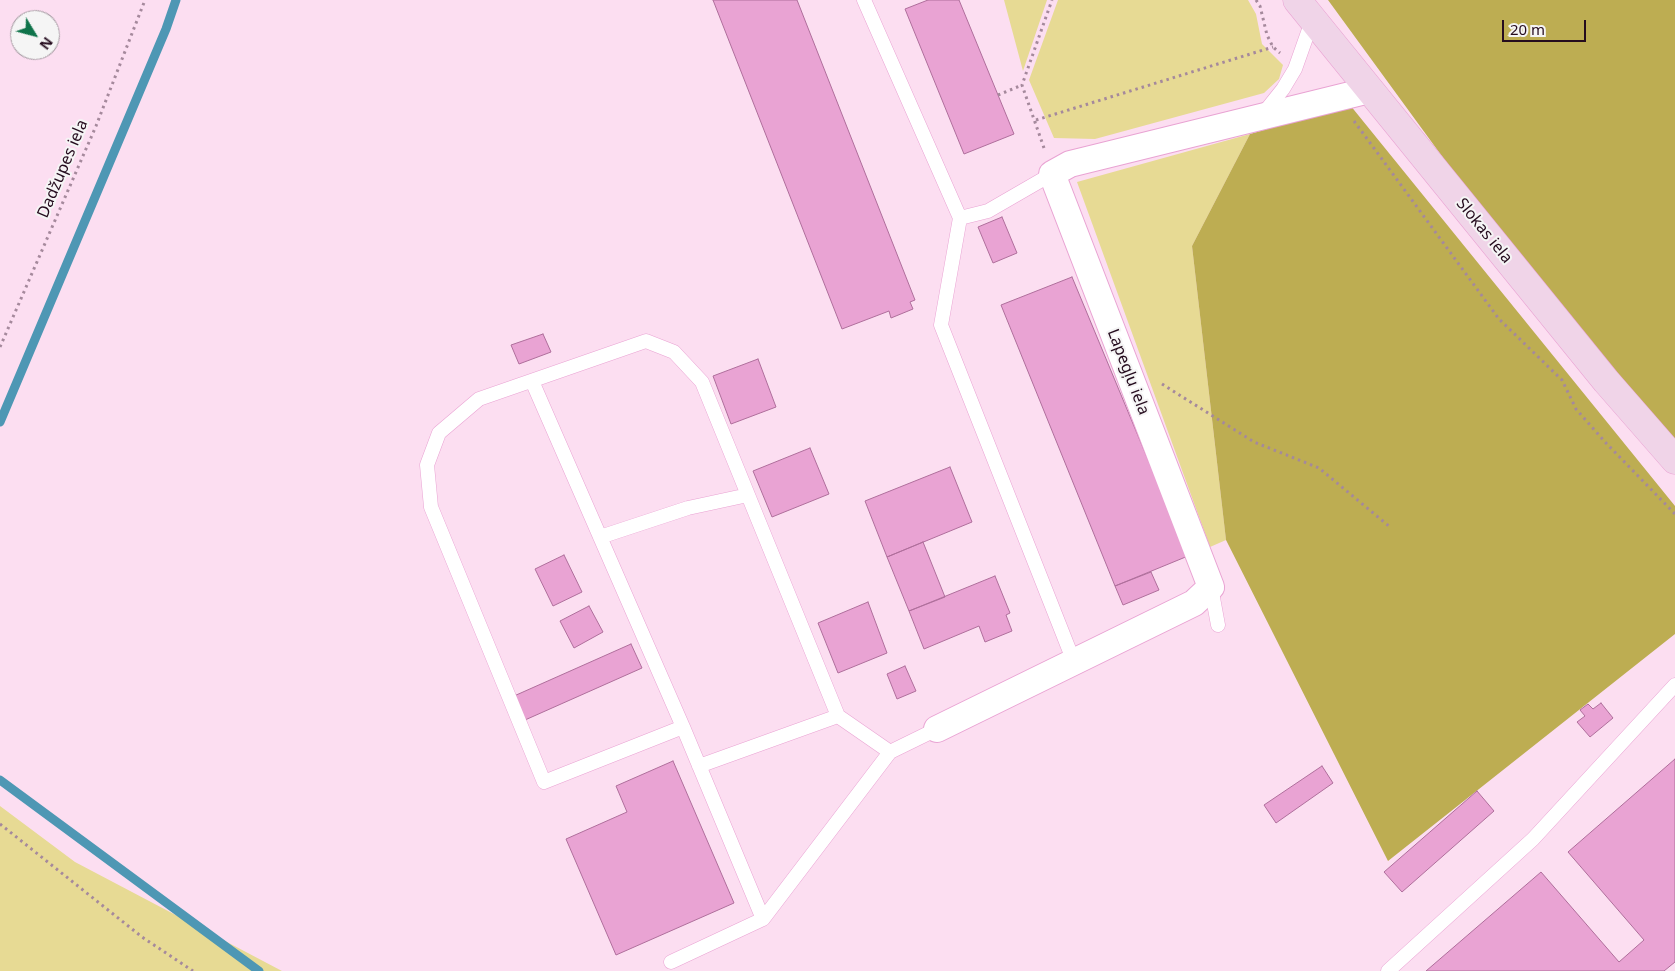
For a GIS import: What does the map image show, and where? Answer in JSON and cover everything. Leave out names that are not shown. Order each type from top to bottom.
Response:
[{"type":"main road","name":"Slokas iela","points":[[1305,10],[1606,382],[1675,460]]},
{"type":"street","points":[[1052,174],[1070,164],[1370,90]]},
{"type":"street","name":"Lapegļu iela","points":[[1052,174],[1211,587]]},
{"type":"street","points":[[936,729],[1194,603],[1211,587]]},
{"type":"lane","points":[[864,0],[960,218],[941,325],[1074,662]]},
{"type":"lane","points":[[1260,117],[1284,89],[1295,69],[1305,10]]},
{"type":"lane","points":[[960,218],[988,211],[1052,174]]},
{"type":"lane","points":[[683,728],[544,782],[431,507],[427,465],[439,433],[479,399],[646,341],[674,352],[702,382],[838,716],[890,752]]},
{"type":"lane","points":[[532,381],[683,728],[763,919]]},
{"type":"lane","points":[[600,538],[688,508],[748,496]]},
{"type":"lane","points":[[1211,587],[1218,625]]},
{"type":"lane","points":[[1388,971],[1533,839],[1675,685]]},
{"type":"lane","points":[[699,766],[838,716]]},
{"type":"lane","points":[[671,962],[763,919],[890,752],[936,729]]},
{"type":"path","name":"Dadžupes iela","points":[[0,346],[96,126],[145,0]]},
{"type":"path","points":[[1052,0],[1022,85],[1036,120],[1052,174]]},
{"type":"path","points":[[1256,0],[1260,6],[1267,35],[1273,47],[1295,69]]},
{"type":"path","points":[[1036,120],[1273,47]]},
{"type":"path","points":[[998,95],[1022,85]]},
{"type":"path","points":[[1329,100],[1346,110],[1499,319],[1562,380],[1576,408],[1606,443],[1675,514]]},
{"type":"path","points":[[1124,359],[1254,442],[1319,468],[1390,527]]},
{"type":"path","points":[[0,824],[142,937],[193,971]]},
{"type":"shaded area","points":[[1004,0],[1047,0],[1023,71]]},
{"type":"shaded area","points":[[1058,0],[1248,0],[1256,14],[1262,44],[1283,65],[1279,79],[1264,93],[1095,139],[1054,138],[1029,80]]},
{"type":"shaded area","points":[[1328,0],[1675,0],[1675,460],[1606,381]]},
{"type":"shaded area","points":[[1350,105],[1675,506],[1675,634],[1388,861],[1226,540],[1192,246],[1250,134]]},
{"type":"shaded area","points":[[1250,134],[1192,246],[1226,540],[1210,547],[1077,182]]},
{"type":"shaded area","points":[[0,806],[75,862],[282,971],[0,971]]},
{"type":"building","points":[[713,0],[797,0],[915,300],[910,302],[913,309],[891,318],[889,311],[842,329]]},
{"type":"building","points":[[928,0],[959,0],[1014,134],[964,154],[905,9]]},
{"type":"building","points":[[1002,217],[1017,253],[993,263],[978,227]]},
{"type":"building","points":[[1072,277],[1188,556],[1115,586],[1001,305]]},
{"type":"building","points":[[543,334],[551,352],[519,364],[511,345]]},
{"type":"building","points":[[758,359],[776,407],[731,424],[713,376]]},
{"type":"building","points":[[810,448],[829,494],[772,517],[753,471]]},
{"type":"building","points":[[950,467],[972,522],[887,557],[865,501]]},
{"type":"building","points":[[923,542],[945,597],[909,611],[887,557]]},
{"type":"building","points":[[564,555],[582,592],[553,606],[535,569]]},
{"type":"building","points":[[1151,572],[1159,590],[1123,605],[1115,586]]},
{"type":"building","points":[[995,576],[1010,613],[1006,615],[1012,631],[985,642],[979,626],[924,649],[909,611]]},
{"type":"building","points":[[868,602],[887,653],[838,673],[818,623]]},
{"type":"building","points":[[589,606],[603,632],[574,648],[560,621]]},
{"type":"building","points":[[631,644],[642,668],[525,720],[514,696]]},
{"type":"building","points":[[905,666],[916,691],[897,699],[887,674]]},
{"type":"building","points":[[1601,703],[1613,718],[1590,737],[1577,722],[1585,716],[1580,710],[1588,704],[1593,709]]},
{"type":"building","points":[[1675,759],[1675,962],[1664,971],[1426,971],[1541,872],[1619,962],[1644,940],[1568,852]]},
{"type":"building","points":[[673,761],[734,903],[616,955],[566,839],[627,812],[616,786]]},
{"type":"building","points":[[1322,766],[1333,783],[1276,823],[1264,805]]},
{"type":"building","points":[[1477,791],[1494,811],[1402,892],[1384,872]]},
{"type":"waterway","points":[[0,422],[166,29],[176,0]]},
{"type":"waterway","points":[[0,780],[259,971]]}]
